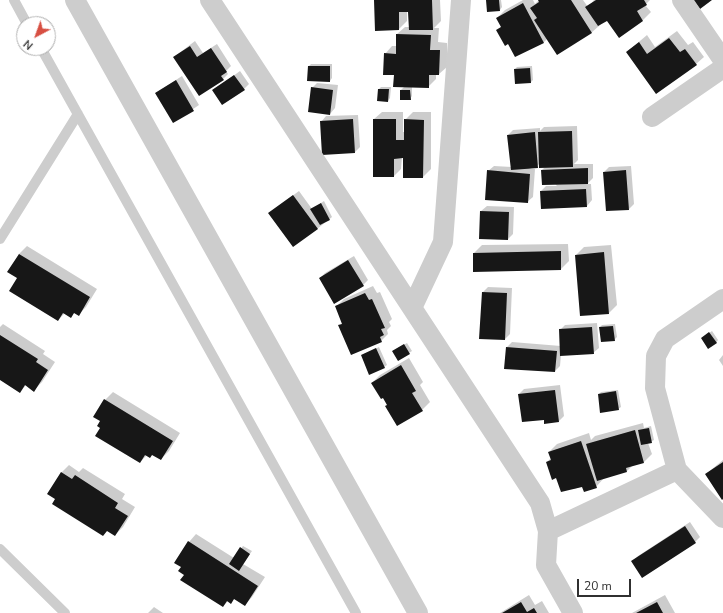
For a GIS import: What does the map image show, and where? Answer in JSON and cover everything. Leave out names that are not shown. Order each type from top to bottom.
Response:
[{"type":"street","points":[[75,0],[418,613]]},
{"type":"street","points":[[210,0],[540,503],[548,531],[546,565],[573,613]]},
{"type":"street","points":[[412,308],[443,242],[461,0]]},
{"type":"street","points":[[682,0],[723,60]]},
{"type":"street","points":[[652,117],[723,68]]},
{"type":"street","points":[[723,299],[665,339],[656,356],[655,388],[678,470],[723,518]]},
{"type":"street","points":[[548,531],[678,470]]},
{"type":"lane","points":[[14,0],[23,16]]},
{"type":"lane","points":[[45,56],[356,613]]},
{"type":"lane","points":[[0,239],[78,114]]},
{"type":"lane","points":[[0,549],[65,613]]},
{"type":"building","points":[[374,0],[432,0],[433,30],[409,30],[408,12],[399,12],[399,30],[375,31]]},
{"type":"building","points":[[486,0],[499,0],[500,11],[487,12]]},
{"type":"building","points":[[538,0],[571,0],[592,33],[557,55],[534,20],[537,18],[530,8],[539,2]]},
{"type":"building","points":[[596,0],[644,0],[647,5],[637,11],[643,21],[619,38],[607,21],[598,26],[585,7]]},
{"type":"building","points":[[693,0],[712,0],[700,9]]},
{"type":"building","points":[[523,3],[544,43],[515,57],[508,44],[505,46],[496,30],[501,27],[496,18]]},
{"type":"building","points":[[396,34],[431,35],[430,50],[440,50],[439,75],[429,75],[429,88],[393,87],[394,75],[383,75],[384,53],[396,54]]},
{"type":"building","points":[[669,38],[680,52],[685,49],[697,65],[656,94],[626,52],[639,42],[647,54]]},
{"type":"building","points":[[190,46],[197,57],[211,48],[227,72],[221,76],[224,80],[199,96],[173,57]]},
{"type":"building","points":[[308,66],[330,66],[330,82],[307,81]]},
{"type":"building","points":[[530,68],[531,83],[515,84],[514,69]]},
{"type":"building","points":[[234,75],[245,90],[222,105],[212,90]]},
{"type":"building","points":[[176,80],[194,111],[173,123],[155,93]]},
{"type":"building","points":[[311,87],[333,90],[330,115],[308,112]]},
{"type":"building","points":[[378,89],[389,89],[388,102],[377,101]]},
{"type":"building","points":[[400,90],[410,90],[411,100],[400,100]]},
{"type":"building","points":[[353,119],[355,153],[322,155],[320,121]]},
{"type":"building","points":[[373,119],[396,119],[396,140],[404,140],[404,119],[424,120],[423,178],[403,178],[403,158],[394,159],[394,177],[373,177]]},
{"type":"building","points":[[572,131],[573,167],[539,168],[538,132]]},
{"type":"building","points":[[535,132],[538,168],[511,170],[507,135]]},
{"type":"building","points":[[588,168],[588,184],[542,185],[541,170]]},
{"type":"building","points":[[487,170],[530,174],[528,203],[485,200]]},
{"type":"building","points":[[626,170],[629,210],[606,211],[603,172]]},
{"type":"building","points":[[586,189],[587,207],[541,209],[540,191]]},
{"type":"building","points":[[293,195],[318,229],[293,247],[268,213]]},
{"type":"building","points":[[321,203],[330,220],[320,225],[310,209]]},
{"type":"building","points":[[480,211],[509,212],[508,240],[479,239]]},
{"type":"building","points":[[561,251],[561,270],[473,272],[473,253]]},
{"type":"building","points":[[604,252],[609,314],[580,316],[575,255]]},
{"type":"building","points":[[19,254],[90,297],[79,316],[74,313],[71,318],[63,313],[58,321],[9,291],[17,278],[7,272]]},
{"type":"building","points":[[348,260],[364,286],[334,304],[319,278]]},
{"type":"building","points":[[482,292],[507,293],[505,340],[479,339]]},
{"type":"building","points":[[365,293],[369,300],[372,299],[385,328],[381,329],[384,335],[380,337],[382,342],[351,355],[338,325],[342,324],[335,306]]},
{"type":"building","points":[[613,326],[615,341],[601,342],[599,327]]},
{"type":"building","points":[[592,327],[594,354],[560,356],[559,329]]},
{"type":"building","points":[[709,332],[717,343],[708,349],[701,338]]},
{"type":"building","points":[[0,335],[38,359],[36,362],[48,370],[34,392],[25,385],[20,393],[0,380]]},
{"type":"building","points":[[404,344],[410,354],[398,361],[392,351]]},
{"type":"building","points":[[506,347],[557,351],[555,372],[504,369]]},
{"type":"building","points":[[376,348],[385,368],[369,375],[361,355]]},
{"type":"building","points":[[401,365],[416,391],[412,393],[423,411],[397,426],[385,406],[387,405],[383,398],[381,399],[371,383]]},
{"type":"building","points":[[555,390],[559,422],[544,424],[544,420],[522,422],[518,394]]},
{"type":"building","points":[[616,391],[619,410],[600,413],[598,394]]},
{"type":"building","points":[[104,399],[173,441],[161,460],[152,455],[150,458],[145,455],[140,463],[95,436],[100,428],[97,426],[100,421],[93,417]]},
{"type":"building","points":[[649,428],[652,443],[641,445],[638,430]]},
{"type":"building","points":[[635,430],[644,463],[626,468],[627,472],[597,481],[586,444]]},
{"type":"building","points":[[581,441],[597,488],[584,492],[582,487],[561,492],[556,478],[552,480],[546,462],[551,460],[548,452]]},
{"type":"building","points":[[723,462],[723,499],[722,500],[705,474]]},
{"type":"building","points":[[61,472],[72,479],[75,475],[118,503],[115,508],[128,516],[115,536],[107,531],[103,536],[52,504],[55,499],[47,494]]},
{"type":"building","points":[[685,526],[696,543],[642,578],[631,561]]},
{"type":"building","points":[[188,541],[258,586],[245,606],[234,599],[231,604],[227,601],[223,607],[180,580],[184,575],[178,571],[181,567],[174,563]]},
{"type":"building","points":[[240,547],[250,554],[239,571],[229,564]]},
{"type":"building","points":[[521,602],[527,612],[534,608],[537,613],[502,613]]},
{"type":"building","points":[[657,602],[663,613],[636,613]]}]
